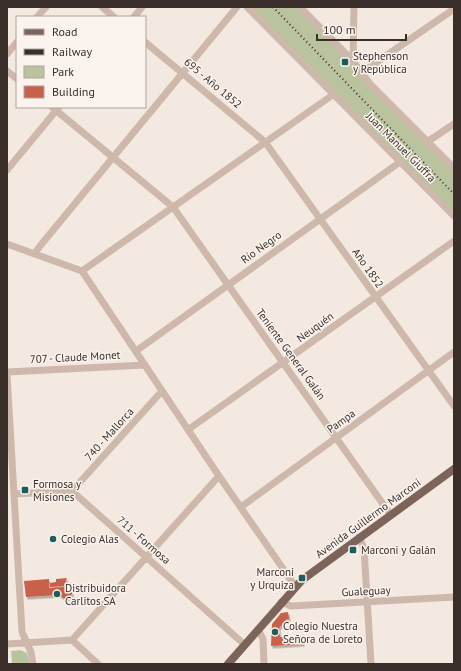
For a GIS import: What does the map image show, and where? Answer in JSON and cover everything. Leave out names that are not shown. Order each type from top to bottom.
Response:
[{"type":"main road","name":"Avenida Guillermo Marconi","points":[[228,664],[295,586],[390,514],[454,469]]},
{"type":"street","points":[[38,16],[46,7]]},
{"type":"street","points":[[102,7],[113,16]]},
{"type":"street","points":[[135,16],[142,7]]},
{"type":"street","points":[[35,253],[237,7]]},
{"type":"street","name":"Juan Manuel Giuffra","points":[[247,7],[454,216]]},
{"type":"street","points":[[300,7],[353,61],[361,73],[454,168]]},
{"type":"street","points":[[353,61],[354,7]]},
{"type":"street","points":[[361,73],[453,12]]},
{"type":"street","points":[[7,54],[16,43]]},
{"type":"street","name":"695 - Año 1852","points":[[146,43],[265,142]]},
{"type":"street","points":[[7,71],[16,78]]},
{"type":"street","points":[[82,271],[334,94]]},
{"type":"street","points":[[7,170],[56,108]]},
{"type":"street","name":"Teniente General Galán","points":[[56,108],[113,158],[173,207],[390,514]]},
{"type":"street","points":[[428,142],[454,124]]},
{"type":"street","name":"Año 1852","points":[[265,142],[454,406]]},
{"type":"street","name":"Río Negro","points":[[136,351],[400,162]]},
{"type":"street","name":"Neuquén","points":[[189,430],[454,241]]},
{"type":"street","points":[[7,244],[82,271],[219,476],[295,586]]},
{"type":"street","name":"Pampa","points":[[240,507],[454,352]]},
{"type":"street","name":"707 - Claude Monet","points":[[7,373],[145,365]]},
{"type":"street","points":[[7,373],[22,632],[31,652],[33,664]]},
{"type":"street","name":"740 - Mallorca","points":[[72,491],[162,391]]},
{"type":"street","points":[[7,644],[72,640],[219,476]]},
{"type":"street","points":[[14,494],[72,491]]},
{"type":"street","name":"711 - Formosa","points":[[72,491],[245,645]]},
{"type":"street","points":[[359,537],[364,548],[371,664]]},
{"type":"street","name":"Gualeguay","points":[[281,602],[291,606],[454,597]]},
{"type":"street","points":[[258,629],[263,639],[264,664]]},
{"type":"street","points":[[72,640],[98,664]]},
{"type":"green space","points":[[247,7],[300,7],[454,168],[454,216]]},
{"type":"green space","points":[[20,650],[27,653],[30,664],[12,664],[11,651]]},
{"type":"building","points":[[67,578],[64,586],[50,587],[50,583],[56,582],[56,579]]},
{"type":"building","points":[[49,579],[49,588],[64,587],[73,593],[66,600],[59,595],[26,597],[24,581]]},
{"type":"building","name":"Colegio Nuestra Señora de Loreto","points":[[288,612],[289,619],[287,619],[279,628],[280,637],[303,636],[303,644],[271,646],[272,624],[281,613]]},
{"type":"railway","points":[[273,7],[454,194]]},
{"type":"place","name":"Stephenson y República","points":[[345,62]]},
{"type":"place","name":"Formosa y Misiones","points":[[25,490]]},
{"type":"place","name":"Colegio Alas","points":[[53,539]]},
{"type":"place","name":"Marconi y Galán","points":[[353,550]]},
{"type":"place","name":"Marconi y Urquiza","points":[[302,578]]},
{"type":"place","name":"Distribuidora Carlitos SA","points":[[57,594]]},
{"type":"place","name":"Colegio Nuestra Señora de Loreto","points":[[275,632]]}]
